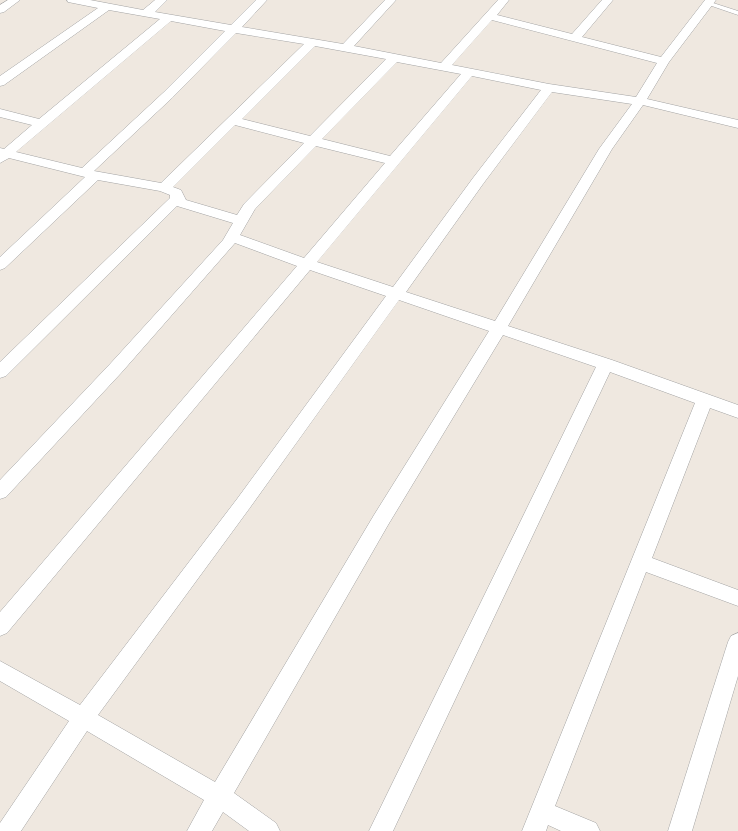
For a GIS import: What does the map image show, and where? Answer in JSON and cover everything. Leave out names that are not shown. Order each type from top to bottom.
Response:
[{"type":"street","points":[[0,10],[15,0]]},
{"type":"street","points":[[72,0],[346,48],[549,88],[640,102],[738,124]]},
{"type":"street","points":[[146,13],[162,0]]},
{"type":"street","points":[[89,173],[262,0]]},
{"type":"street","points":[[346,48],[391,0]]},
{"type":"street","points":[[444,67],[504,0]]},
{"type":"street","points":[[575,38],[608,0]]},
{"type":"street","points":[[199,831],[381,520],[499,328],[606,149],[640,102],[664,61],[710,2]]},
{"type":"street","points":[[0,82],[108,6]]},
{"type":"street","points":[[489,16],[664,61]]},
{"type":"street","points":[[2,155],[42,124],[169,17]]},
{"type":"street","points":[[164,188],[313,42]]},
{"type":"street","points":[[0,492],[122,362],[234,236],[249,207],[394,58]]},
{"type":"street","points":[[0,627],[308,264],[393,160],[469,72]]},
{"type":"street","points":[[8,831],[83,718],[514,133],[549,88]]},
{"type":"street","points":[[0,113],[42,124]]},
{"type":"street","points":[[234,121],[393,160]]},
{"type":"street","points":[[2,155],[164,188],[176,193],[177,199],[181,203],[240,222]]},
{"type":"street","points":[[0,265],[93,177],[89,173]]},
{"type":"street","points":[[0,372],[177,199]]},
{"type":"street","points":[[234,236],[235,238],[308,264],[606,364],[738,412]]},
{"type":"street","points":[[381,831],[606,364]]},
{"type":"street","points":[[588,831],[537,821],[705,400]]},
{"type":"street","points":[[640,562],[738,598]]},
{"type":"street","points":[[680,831],[738,642]]},
{"type":"street","points":[[0,670],[219,796],[268,831]]},
{"type":"lane","points":[[710,2],[738,13]]}]
